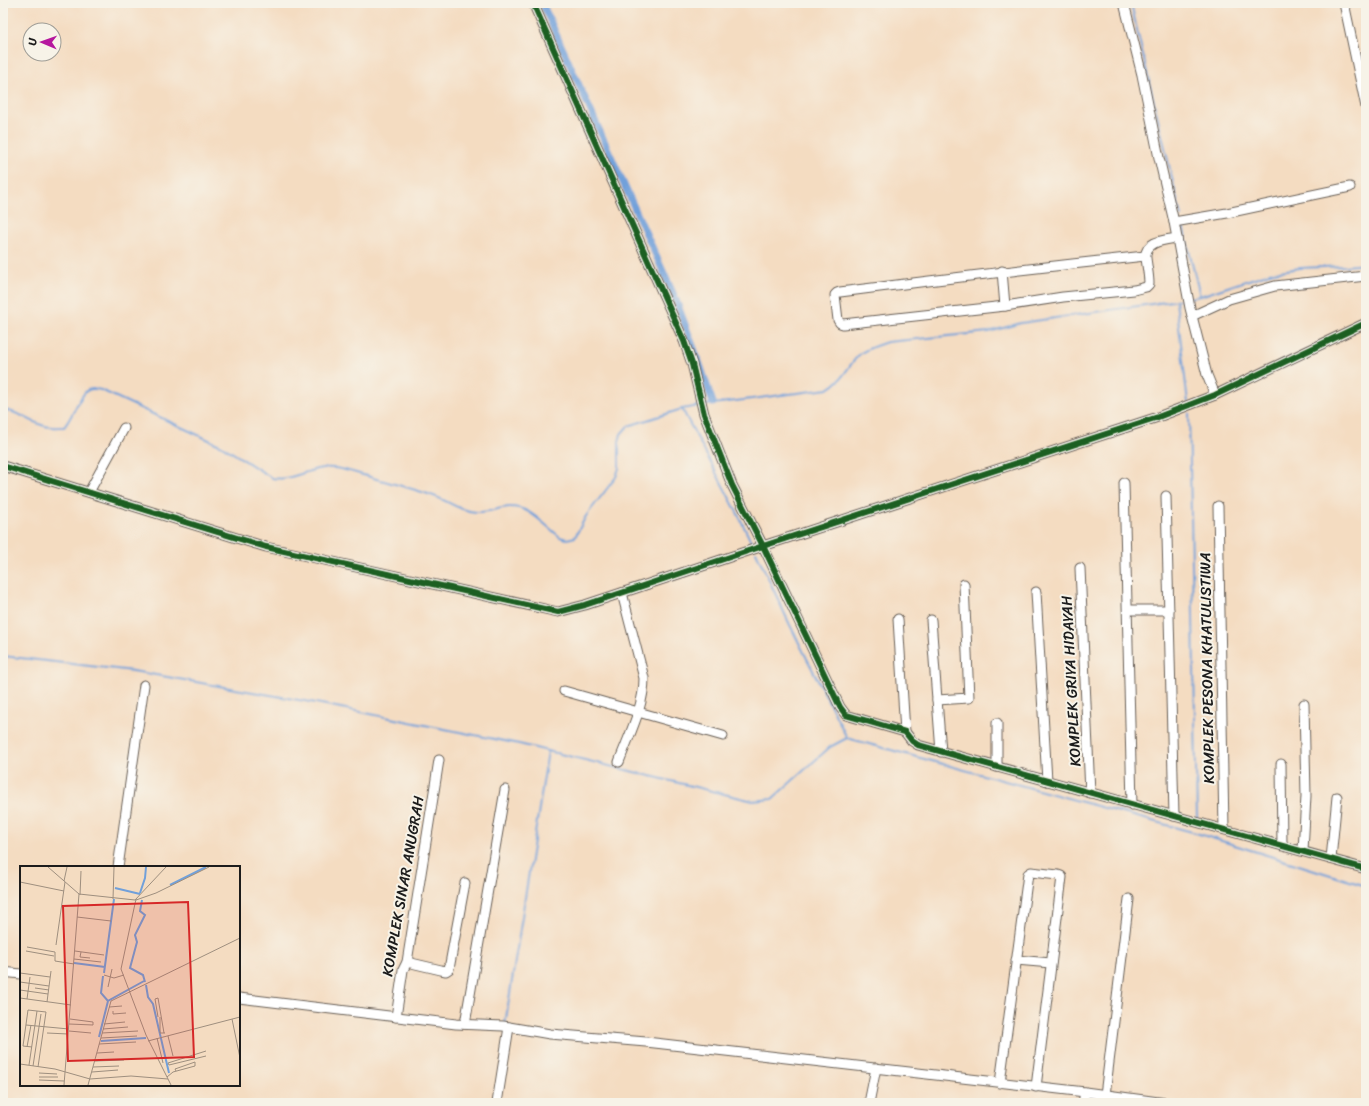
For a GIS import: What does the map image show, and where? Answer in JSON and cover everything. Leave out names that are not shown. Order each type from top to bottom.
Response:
[{"type":"street","points":[[533,3],[676,322],[692,364],[704,414],[732,485],[760,547],[844,713],[849,716],[905,732]]},
{"type":"street","points":[[1124,3],[1142,75],[1174,222],[1191,312],[1207,375],[1214,394]]},
{"type":"street","points":[[1344,3],[1366,106]]},
{"type":"street","points":[[1356,61],[1366,59]]},
{"type":"street","points":[[1174,222],[1227,213],[1350,187]]},
{"type":"street","points":[[1145,256],[1048,268],[1002,271],[837,293],[835,295],[838,320],[840,324],[843,324],[1005,306],[1026,302],[1143,288],[1149,284],[1145,256],[1147,248],[1152,244],[1177,238]]},
{"type":"street","points":[[1002,271],[1005,306]]},
{"type":"street","points":[[1191,312],[1275,286],[1366,276]]},
{"type":"street","points":[[3,466],[266,547],[554,611],[568,610],[1158,417],[1214,394],[1366,323]]},
{"type":"street","points":[[89,492],[124,428]]},
{"type":"street","points":[[1124,483],[1132,805]]},
{"type":"street","points":[[1166,496],[1174,816]]},
{"type":"street","name":"KOMPLEK PESONA KHATULISTIWA","points":[[1218,506],[1224,829]]},
{"type":"street","name":"KOMPLEK GRIYA HIDAYAH","points":[[1080,568],[1090,793]]},
{"type":"street","points":[[938,700],[969,698],[964,584]]},
{"type":"street","points":[[1036,592],[1047,781]]},
{"type":"street","points":[[619,762],[638,711],[644,685],[644,678],[622,593]]},
{"type":"street","points":[[1128,610],[1169,610]]},
{"type":"street","points":[[898,619],[905,732],[912,741],[918,745],[1366,869]]},
{"type":"street","points":[[931,620],[941,752]]},
{"type":"street","points":[[118,866],[144,685]]},
{"type":"street","points":[[564,691],[723,736]]},
{"type":"street","points":[[1303,851],[1306,796],[1304,704]]},
{"type":"street","points":[[996,724],[997,767]]},
{"type":"street","name":"KOMPLEK SINAR ANUGRAH","points":[[396,1017],[403,970],[407,962],[439,760]]},
{"type":"street","points":[[1281,764],[1282,845]]},
{"type":"street","points":[[465,1024],[505,790]]},
{"type":"street","points":[[1331,859],[1337,797]]},
{"type":"street","points":[[1000,1083],[1028,874],[1031,872],[1058,875],[1062,877],[1036,1087]]},
{"type":"street","points":[[407,962],[446,971],[449,969],[465,883]]},
{"type":"street","points":[[1105,1095],[1129,899]]},
{"type":"street","points":[[1016,960],[1051,963]]},
{"type":"street","points":[[3,972],[20,974]]},
{"type":"street","points":[[240,998],[396,1017],[506,1027],[550,1034],[643,1042],[876,1068],[1085,1092],[1130,1101],[1166,1103]]},
{"type":"street","points":[[497,1103],[506,1027]]},
{"type":"street","points":[[870,1103],[876,1068]]},
{"type":"street","points":[[1083,1103],[1085,1092]]},
{"type":"waterway","points":[[542,3],[676,300],[713,403]]},
{"type":"waterway","points":[[1131,3],[1181,216]]},
{"type":"waterway","points":[[1183,226],[1200,296]]},
{"type":"waterway","points":[[1190,298],[1273,272],[1300,268],[1366,264]]},
{"type":"waterway","points":[[705,405],[828,389],[838,382],[860,354],[869,348],[887,342],[989,332],[1021,323],[1186,299]]},
{"type":"waterway","points":[[1176,301],[1188,403]]},
{"type":"waterway","points":[[3,410],[14,412],[45,426],[64,427],[85,392],[91,389],[101,390],[222,446],[272,478],[287,478],[318,469],[343,469],[423,492],[464,510],[483,512],[507,507],[520,508],[535,516],[560,537],[567,539],[575,537],[586,516],[616,477],[619,468],[619,442],[621,434],[628,426],[682,409],[699,406]]},
{"type":"waterway","points":[[682,409],[737,512],[753,546]]},
{"type":"waterway","points":[[1189,413],[1197,818]]},
{"type":"waterway","points":[[756,552],[790,625],[847,738],[1196,833],[1366,886]]},
{"type":"waterway","points":[[3,656],[133,671],[316,703],[519,744],[753,801],[772,799],[830,747],[847,738]]},
{"type":"waterway","points":[[505,1025],[548,751]]},
{"type":"cycle path","points":[[533,3],[684,341],[692,364],[704,414],[732,485],[840,707],[846,715],[905,732],[912,741],[918,745],[1366,869]]},
{"type":"cycle path","points":[[3,466],[266,547],[558,612],[585,605],[1158,417],[1215,395],[1366,323]]}]
